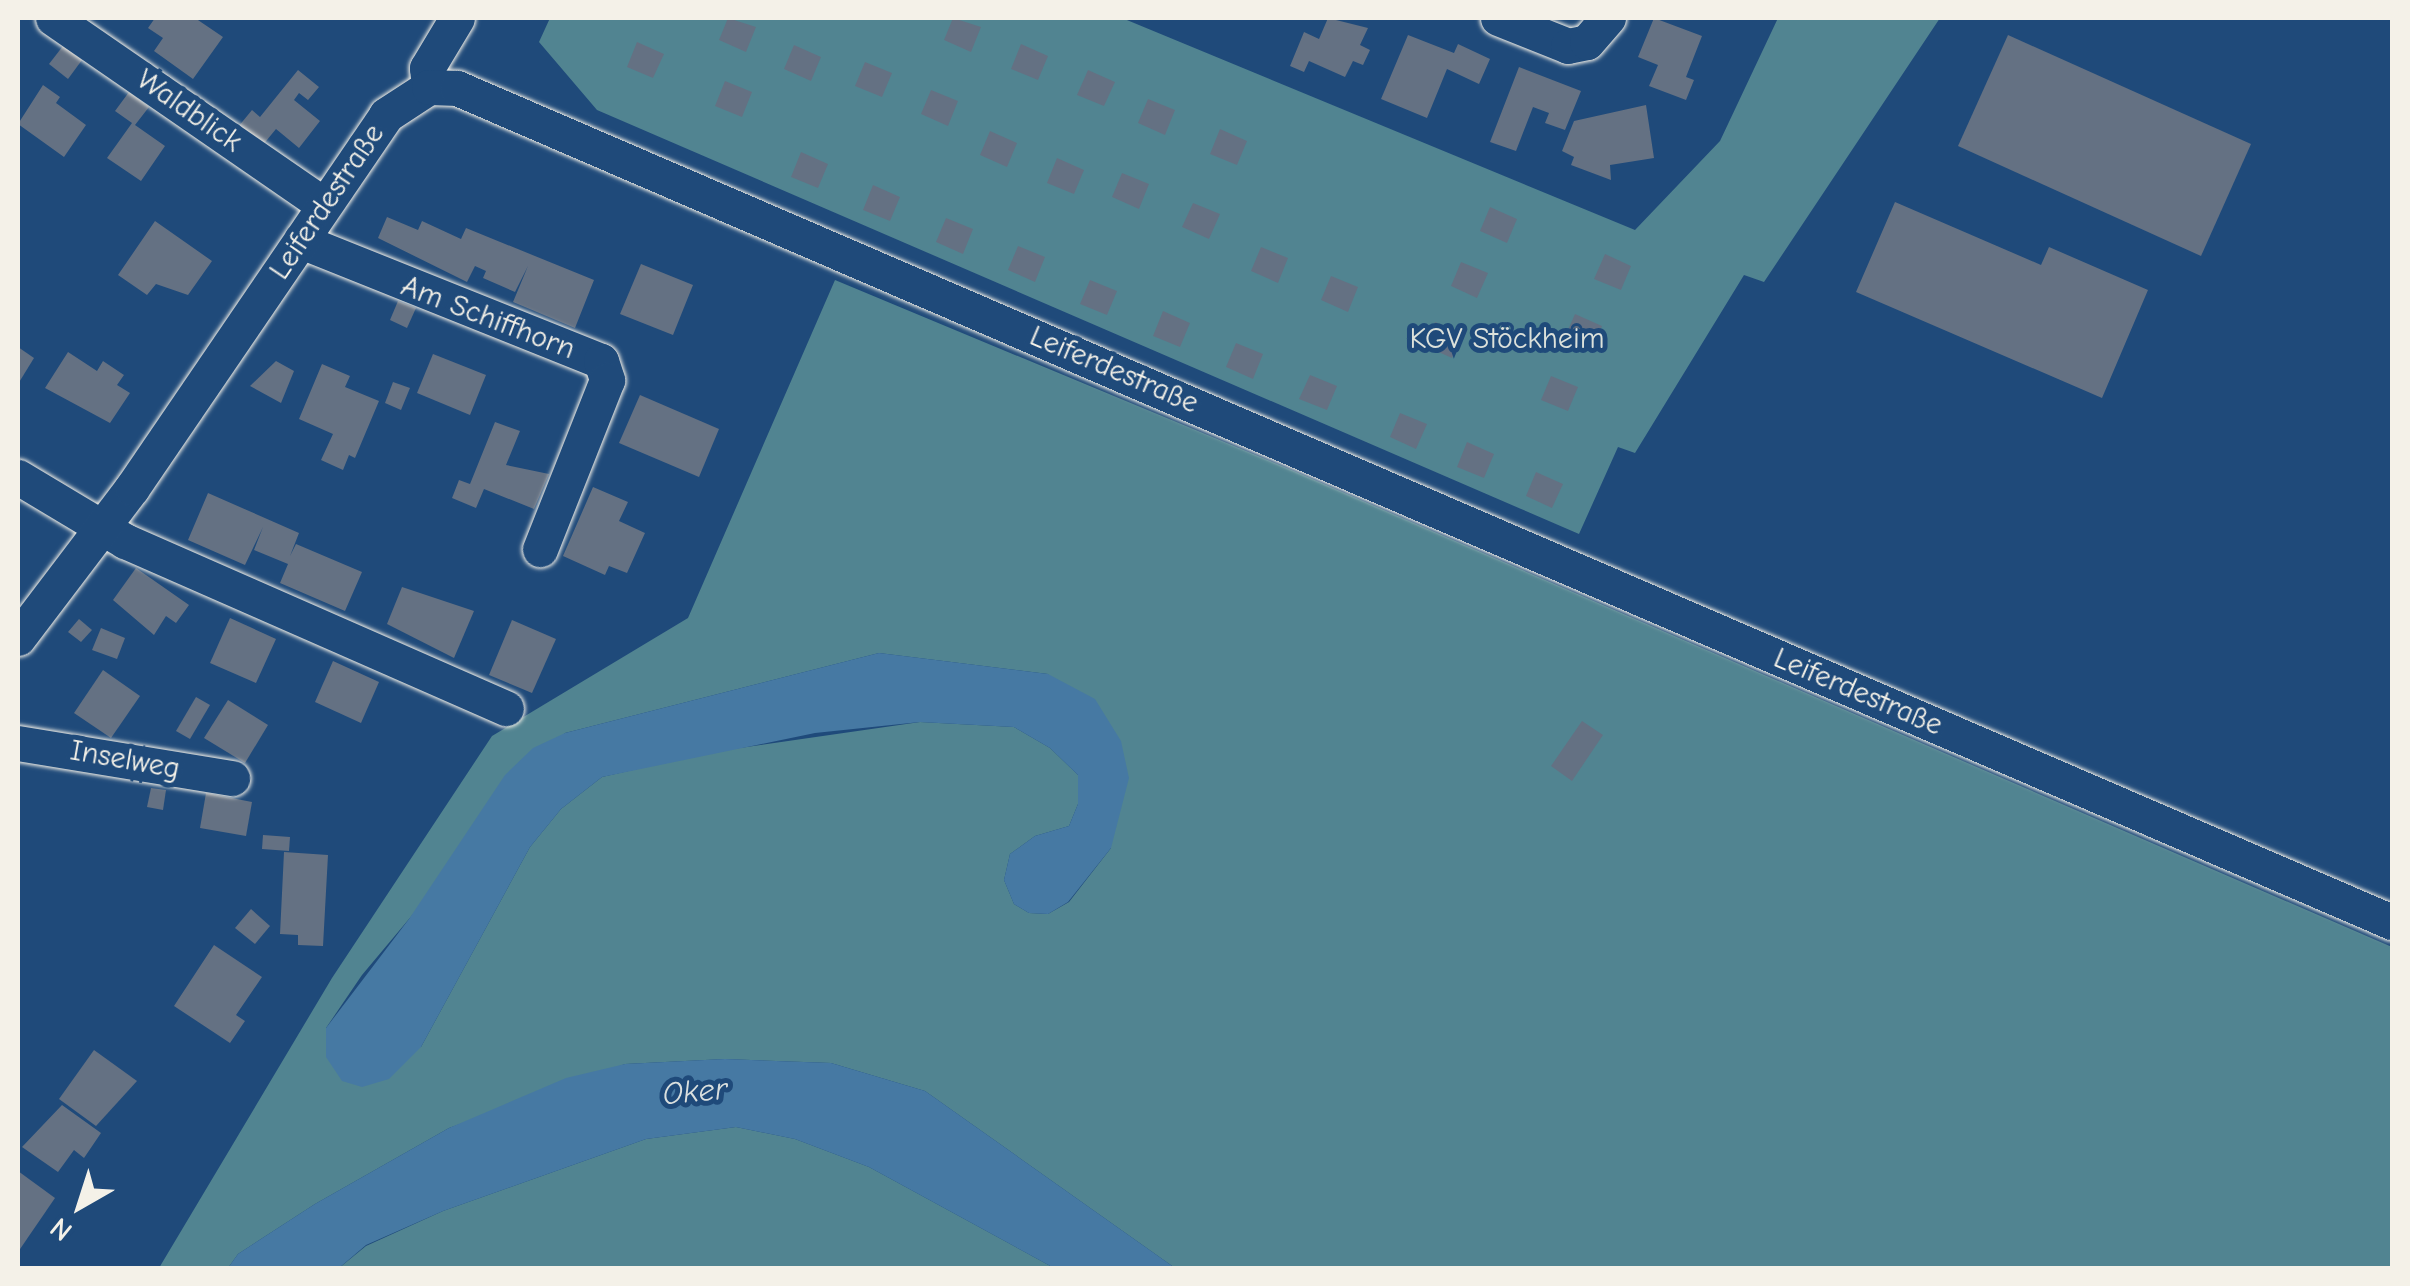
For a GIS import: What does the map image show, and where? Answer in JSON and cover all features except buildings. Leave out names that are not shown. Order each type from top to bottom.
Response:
[{"type":"street","name":"Waldblick","points":[[53,18],[324,205]]},
{"type":"street","points":[[429,88],[427,68],[457,18]]},
{"type":"street","points":[[1498,18],[1568,46],[1587,42],[1608,18]]},
{"type":"street","name":"Leiferdestraße","points":[[18,638],[98,526],[132,488],[386,114],[405,96],[429,88],[457,88],[502,104],[2392,922]]},
{"type":"street","name":"Am Schiffhorn","points":[[301,242],[600,361],[606,380],[540,549]]},
{"type":"street","points":[[18,477],[98,526],[506,708]]},
{"type":"street","name":"Inselweg","points":[[18,742],[232,778]]},
{"type":"green space","name":"KGV Stöckheim","points":[[550,18],[1122,18],[1635,230],[1720,141],[1778,18],[1940,18],[1764,282],[1744,275],[1635,453],[1618,447],[1579,534],[597,110],[539,42]]},
{"type":"green space","points":[[835,280],[1294,471],[2392,947],[2392,1268],[1175,1268],[925,1091],[831,1063],[725,1059],[625,1064],[449,1128],[315,1204],[238,1254],[228,1268],[159,1268],[332,978],[492,736],[688,618]],"holes":[[[879,653],[1048,674],[1111,848],[1069,902],[1048,914],[1029,913],[1014,904],[1004,880],[1010,854],[1035,836],[1069,826],[1078,804],[1078,775],[1050,748],[1014,727],[920,722],[712,752],[602,777],[561,809],[530,847],[421,1047],[326,1057],[326,1028],[362,975],[565,733]]]},
{"type":"green space","points":[[736,1127],[795,1139],[869,1167],[1054,1268],[339,1268],[366,1246],[443,1211],[646,1139]]},
{"type":"water","points":[[879,653],[1048,674],[1095,699],[1121,741],[1129,778],[1111,848],[1068,902],[1048,914],[1029,913],[1014,904],[1004,880],[1010,854],[1035,836],[1069,826],[1078,804],[1078,775],[1050,748],[1014,727],[920,722],[815,733],[602,777],[561,809],[530,847],[421,1047],[389,1079],[362,1087],[342,1081],[326,1057],[326,1028],[409,919],[505,775],[533,748],[565,733]]},
{"type":"water","name":"Oker","points":[[725,1059],[831,1063],[925,1091],[1175,1268],[1054,1268],[869,1167],[795,1139],[736,1127],[646,1139],[443,1211],[366,1245],[339,1268],[228,1268],[238,1254],[315,1204],[449,1128],[566,1078],[625,1064]]}]
